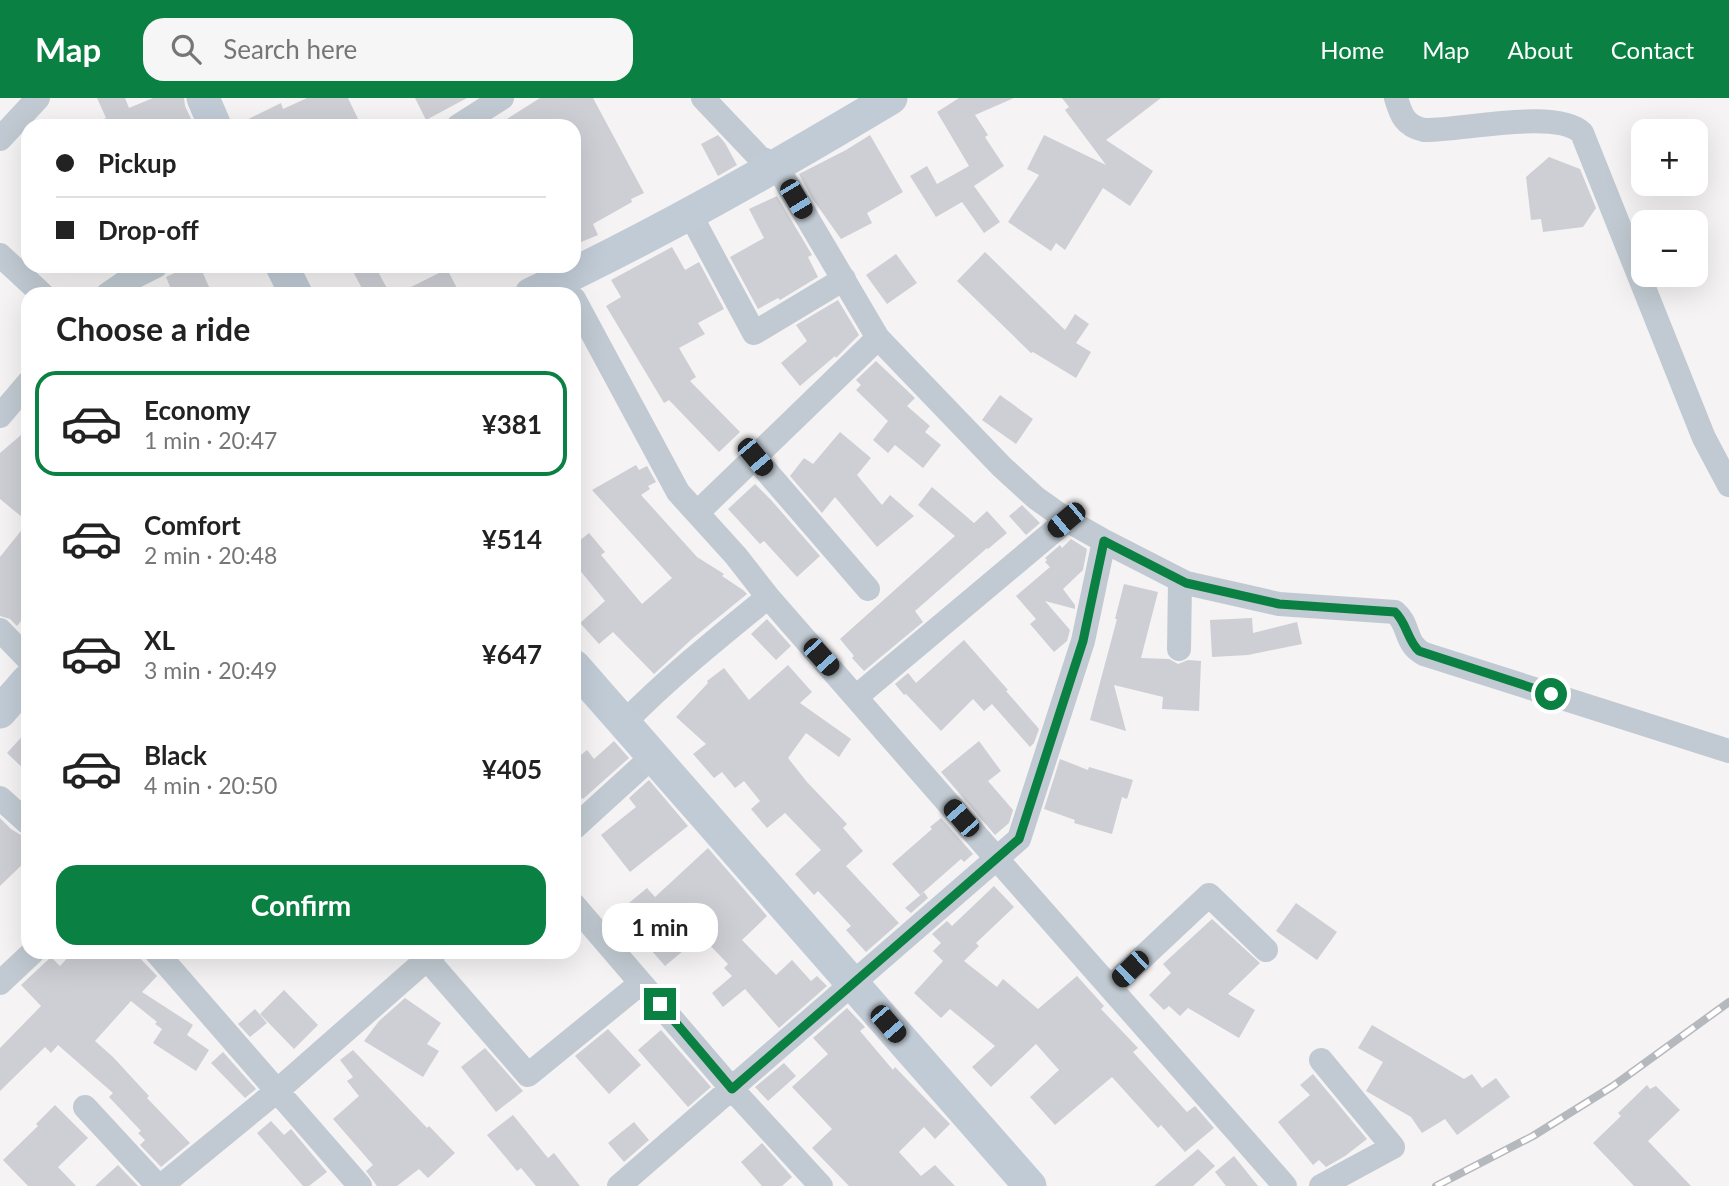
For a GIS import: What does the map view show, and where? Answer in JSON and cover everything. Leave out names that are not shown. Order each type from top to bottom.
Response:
[{"type":"street","points":[[0,139],[38,98]]},
{"type":"street","points":[[203,98],[212,119]]},
{"type":"street","points":[[469,119],[502,98]]},
{"type":"street","points":[[703,98],[759,157],[776,166],[878,338],[1002,467],[1036,498],[1066,520],[1180,581],[1279,604],[1395,612],[1402,620],[1411,644],[1419,651],[1729,751]]},
{"type":"street","points":[[575,287],[690,214],[891,98]]},
{"type":"street","points":[[1396,98],[1405,121],[1424,130],[1541,121],[1578,129],[1704,438],[1729,485]]},
{"type":"street","points":[[690,214],[754,332],[844,279]]},
{"type":"street","points":[[0,255],[34,287]]},
{"type":"street","points":[[118,287],[142,273]]},
{"type":"street","points":[[581,311],[678,492],[996,859],[1286,1186]]},
{"type":"street","points":[[697,513],[878,338]]},
{"type":"street","points":[[0,416],[21,391]]},
{"type":"street","points":[[755,457],[868,589]]},
{"type":"street","points":[[856,697],[1066,520]]},
{"type":"street","points":[[619,1186],[1019,839],[1083,641],[1104,541]]},
{"type":"street","points":[[1179,649],[1180,581]]},
{"type":"street","points":[[624,723],[646,700],[768,597]]},
{"type":"street","points":[[0,630],[21,652]]},
{"type":"street","points":[[581,674],[1030,1186]]},
{"type":"street","points":[[0,712],[21,688]]},
{"type":"street","points":[[581,822],[653,756]]},
{"type":"street","points":[[0,798],[21,817]]},
{"type":"street","points":[[1111,988],[1209,895],[1266,950]]},
{"type":"street","points":[[581,913],[732,1089],[821,1186]]},
{"type":"street","points":[[0,983],[26,959]]},
{"type":"street","points":[[162,959],[360,1186]]},
{"type":"street","points":[[85,1107],[160,1186],[276,1091],[428,959]]},
{"type":"street","points":[[433,959],[528,1075],[641,983]]},
{"type":"street","points":[[1321,1060],[1393,1147],[1321,1186]]},
{"type":"building","points":[[97,98],[125,98],[129,108],[153,98],[184,98],[191,119],[104,119],[106,118]]},
{"type":"building","points":[[307,98],[348,98],[358,119],[248,119],[281,103],[283,109]]},
{"type":"building","points":[[415,98],[467,98],[428,119]]},
{"type":"building","points":[[540,98],[593,98],[644,193],[593,224],[598,235],[581,242],[581,119],[507,119]]},
{"type":"building","points":[[959,98],[1014,98],[975,115],[988,135],[985,137],[1004,166],[974,186],[1000,222],[984,233],[962,202],[936,217],[910,176],[927,166],[937,184],[969,166],[937,112]]},
{"type":"building","points":[[1062,98],[1161,98],[1106,140],[1153,171],[1130,206],[1103,188],[1065,250],[1056,243],[1051,251],[1008,222],[1039,175],[1027,169],[1044,135],[1106,165],[1065,110],[1069,107]]},
{"type":"building","points":[[718,135],[737,165],[718,176],[701,144]]},
{"type":"building","points":[[870,135],[903,192],[867,213],[872,223],[841,239],[812,198],[799,174]]},
{"type":"building","points":[[1549,157],[1580,169],[1596,208],[1583,227],[1543,232],[1541,219],[1531,220],[1526,177]]},
{"type":"building","points":[[777,196],[812,255],[808,257],[818,277],[780,300],[778,298],[758,309],[730,257],[764,238],[749,209]]},
{"type":"building","points":[[672,247],[685,270],[699,262],[724,309],[698,323],[705,334],[679,348],[696,377],[690,381],[740,432],[719,452],[669,400],[664,403],[606,306],[621,297],[611,280]]},
{"type":"building","points":[[985,252],[1065,330],[1075,314],[1089,324],[1076,343],[1091,352],[1076,378],[1031,353],[957,281]]},
{"type":"building","points":[[896,254],[917,283],[887,304],[866,275]]},
{"type":"building","points":[[174,273],[203,273],[209,287],[170,287],[166,277]]},
{"type":"building","points":[[354,273],[379,273],[386,287],[361,287]]},
{"type":"building","points":[[439,273],[449,273],[456,287],[411,287]]},
{"type":"building","points":[[838,300],[859,335],[836,358],[835,356],[800,386],[781,363],[807,341],[796,325]]},
{"type":"building","points":[[876,361],[915,398],[907,406],[930,426],[925,432],[941,445],[923,468],[895,445],[888,453],[873,440],[888,421],[856,390],[861,385],[856,380]]},
{"type":"building","points":[[1000,395],[1033,419],[1016,444],[982,420]]},
{"type":"building","points":[[840,432],[871,458],[857,475],[882,505],[890,495],[914,516],[877,547],[835,497],[822,513],[790,476],[804,458],[813,464]]},
{"type":"building","points":[[21,435],[21,516],[0,499],[0,453]]},
{"type":"building","points":[[636,465],[639,470],[647,466],[656,482],[648,486],[650,489],[641,495],[697,557],[724,574],[722,576],[747,594],[654,674],[613,632],[599,644],[581,624],[605,601],[581,572],[581,539],[589,533],[605,552],[601,555],[642,604],[672,578],[592,490]]},
{"type":"building","points":[[755,484],[820,556],[797,577],[764,541],[760,544],[728,509]]},
{"type":"building","points":[[932,487],[974,523],[987,511],[1007,533],[915,611],[923,622],[864,671],[840,639],[955,536],[918,505]]},
{"type":"building","points":[[1022,505],[1040,523],[1026,535],[1009,516]]},
{"type":"building","points":[[21,531],[21,621],[17,626],[10,619],[0,616],[0,557]]},
{"type":"building","points":[[1071,539],[1087,549],[1083,570],[1063,589],[1075,609],[1045,601],[1070,630],[1067,641],[1054,652],[1030,624],[1036,619],[1016,596],[1050,567],[1045,558]]},
{"type":"building","points":[[1124,584],[1158,592],[1141,658],[1169,659],[1178,664],[1188,660],[1201,661],[1199,711],[1162,709],[1163,697],[1114,685],[1126,731],[1090,720]]},
{"type":"building","points":[[1252,618],[1253,633],[1297,622],[1302,644],[1248,655],[1212,657],[1210,620]]},
{"type":"building","points":[[767,619],[791,646],[776,660],[751,634]]},
{"type":"building","points":[[964,640],[1039,729],[1030,747],[992,704],[984,711],[973,699],[941,731],[895,684],[908,673],[916,683]]},
{"type":"building","points":[[788,665],[812,692],[800,703],[851,739],[839,757],[806,733],[788,758],[847,824],[843,828],[863,851],[846,866],[899,923],[866,952],[846,930],[851,926],[818,891],[814,895],[795,874],[821,850],[785,813],[767,828],[751,809],[760,801],[744,781],[735,788],[722,772],[714,778],[693,754],[706,744],[676,717],[707,681],[724,668],[749,700]]},
{"type":"building","points":[[21,738],[21,766],[7,753]]},
{"type":"building","points":[[614,741],[629,758],[581,799],[581,755],[587,750],[594,759]]},
{"type":"building","points":[[979,741],[1001,771],[988,781],[1013,810],[1009,823],[995,835],[941,772]]},
{"type":"building","points":[[1060,759],[1088,770],[1089,767],[1133,780],[1127,799],[1122,797],[1112,834],[1074,823],[1075,820],[1044,809]]},
{"type":"building","points":[[649,780],[688,826],[630,872],[601,835],[636,807],[629,798]]},
{"type":"building","points":[[0,818],[21,835],[21,866],[0,886]]},
{"type":"building","points":[[941,818],[973,854],[964,862],[961,859],[920,895],[892,864]]},
{"type":"building","points":[[708,848],[767,916],[742,940],[776,975],[792,960],[811,981],[817,976],[827,986],[779,1028],[745,989],[723,1007],[712,993],[732,976],[724,968],[728,964],[701,936],[665,966],[618,912],[647,888],[655,897]]},
{"type":"building","points":[[994,886],[1014,907],[976,943],[979,946],[964,961],[997,987],[1003,979],[1038,1009],[1077,976],[1104,1006],[1101,1009],[1138,1048],[1133,1052],[1187,1112],[1195,1106],[1214,1128],[1185,1152],[1161,1125],[1158,1128],[1112,1077],[1055,1125],[1030,1097],[1059,1070],[1036,1044],[991,1087],[972,1067],[995,1046],[950,1009],[941,1018],[914,993],[943,961],[933,951],[941,943],[932,934],[947,921],[952,926]]},
{"type":"building","points":[[924,892],[928,898],[911,913],[905,908]]},
{"type":"building","points":[[1296,903],[1337,932],[1317,960],[1276,931]]},
{"type":"building","points":[[1212,919],[1260,963],[1228,994],[1255,1010],[1239,1038],[1188,1008],[1180,1016],[1169,1006],[1164,1010],[1149,995],[1171,973],[1163,964]]},
{"type":"building","points":[[49,959],[53,959],[60,966],[66,959],[141,959],[157,976],[142,992],[193,1025],[187,1035],[209,1050],[196,1071],[153,1043],[162,1029],[131,1001],[95,1041],[113,1057],[190,1143],[161,1167],[140,1145],[145,1140],[138,1133],[141,1131],[109,1097],[113,1093],[58,1045],[51,1053],[45,1047],[0,1091],[0,1048],[41,1006],[21,985]]},
{"type":"building","points":[[284,990],[318,1025],[294,1049],[260,1014]]},
{"type":"building","points":[[405,998],[441,1023],[427,1044],[439,1051],[423,1077],[364,1041],[379,1021]]},
{"type":"building","points":[[847,1008],[865,1027],[860,1031],[893,1070],[895,1067],[950,1124],[935,1139],[924,1127],[899,1152],[921,1176],[935,1165],[955,1186],[849,1186],[812,1148],[832,1129],[792,1087],[828,1054],[813,1038]]},
{"type":"building","points":[[255,1009],[267,1023],[250,1037],[238,1024]]},
{"type":"building","points":[[1372,1025],[1464,1079],[1472,1074],[1482,1088],[1496,1078],[1510,1097],[1457,1135],[1445,1119],[1422,1133],[1411,1117],[1366,1091],[1383,1062],[1358,1048]]},
{"type":"building","points":[[608,1029],[641,1065],[609,1094],[575,1056]]},
{"type":"building","points":[[661,1030],[711,1087],[688,1107],[638,1050]]},
{"type":"building","points":[[485,1048],[523,1091],[496,1112],[461,1067]]},
{"type":"building","points":[[353,1050],[427,1128],[429,1126],[455,1153],[428,1178],[419,1169],[397,1186],[377,1186],[366,1171],[373,1165],[333,1119],[359,1096],[347,1081],[353,1077],[340,1060]]},
{"type":"building","points":[[223,1052],[256,1089],[245,1098],[211,1063]]},
{"type":"building","points":[[784,1063],[796,1076],[768,1101],[755,1087]]},
{"type":"building","points":[[1313,1074],[1367,1139],[1326,1167],[1319,1160],[1313,1165],[1278,1122],[1310,1095],[1300,1085]]},
{"type":"building","points":[[1647,1085],[1650,1089],[1656,1086],[1680,1110],[1648,1141],[1691,1186],[1634,1186],[1593,1143],[1621,1116],[1618,1113]]},
{"type":"building","points":[[55,1105],[88,1138],[58,1167],[76,1186],[28,1186],[3,1160]]},
{"type":"building","points":[[513,1115],[548,1158],[554,1153],[580,1186],[536,1186],[521,1168],[517,1171],[487,1135]]},
{"type":"building","points":[[271,1121],[284,1135],[291,1129],[327,1172],[309,1186],[303,1186],[257,1133]]},
{"type":"building","points":[[634,1122],[649,1140],[624,1162],[608,1143]]},
{"type":"building","points":[[762,1143],[792,1177],[782,1186],[762,1186],[741,1162]]},
{"type":"building","points":[[1198,1149],[1215,1166],[1193,1186],[1154,1186]]},
{"type":"building","points":[[1234,1156],[1258,1186],[1226,1186],[1215,1172]]},
{"type":"building","points":[[118,1165],[138,1186],[95,1186]]},
{"type":"railway","points":[[1436,1186],[1533,1136],[1613,1086],[1729,1002]]},
{"type":"route","points":[[660,1004],[732,1089],[1019,839],[1083,641],[1104,541],[1186,583],[1279,604],[1395,612],[1402,620],[1411,644],[1419,651],[1551,694]]}]
